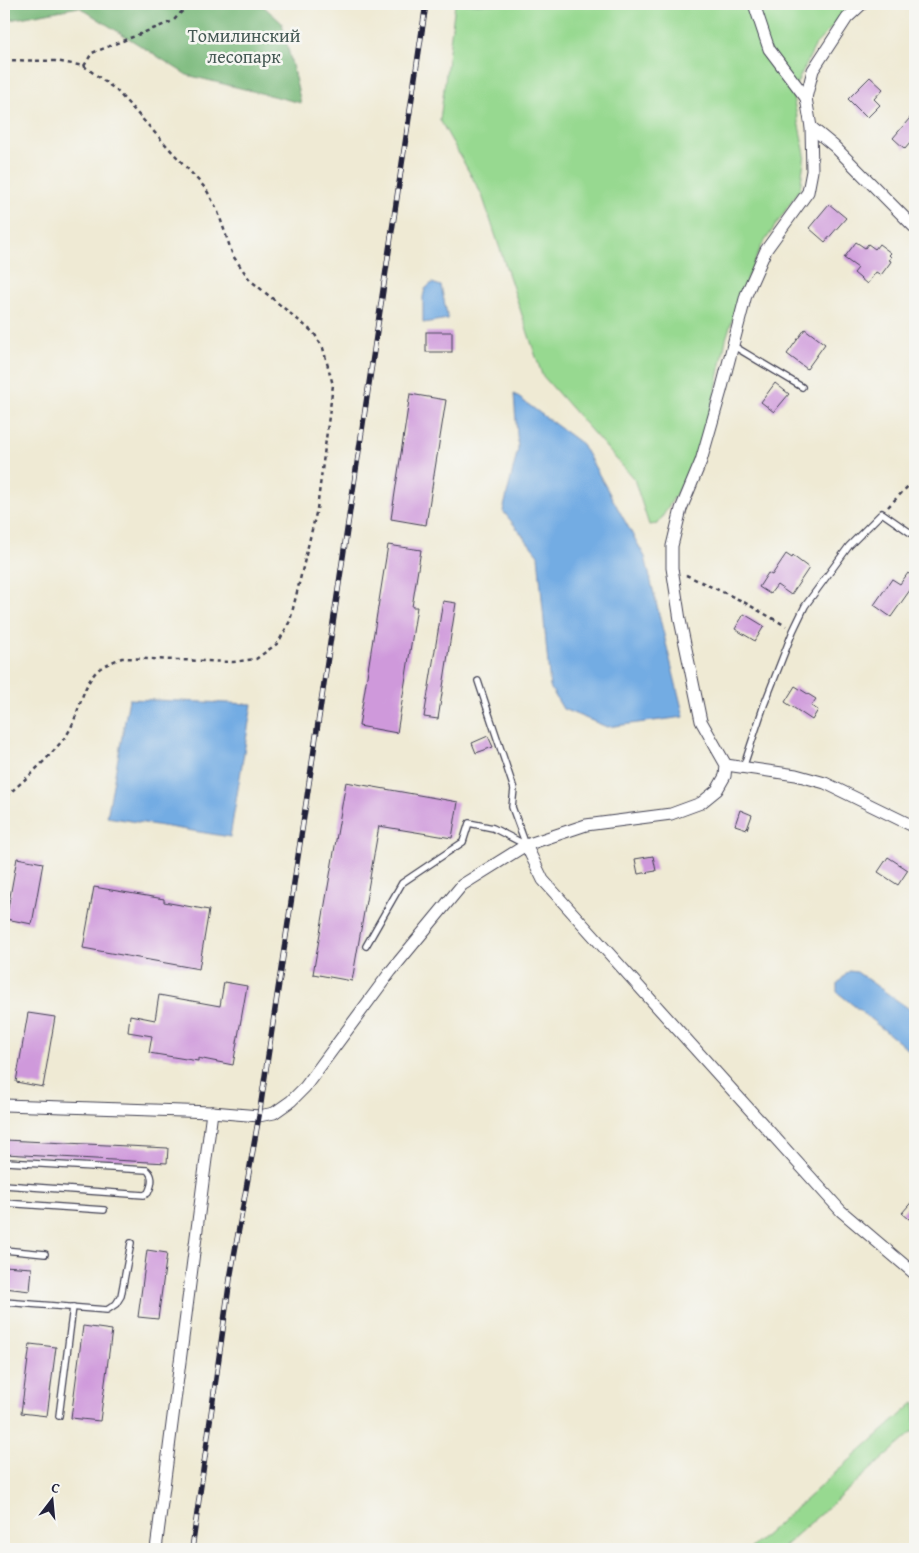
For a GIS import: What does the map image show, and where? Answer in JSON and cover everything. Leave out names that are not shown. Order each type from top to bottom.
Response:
[{"type":"street","points":[[754,4],[769,49],[806,98]]},
{"type":"street","points":[[4,1105],[212,1112],[260,1116],[274,1113],[305,1088],[391,971],[462,884],[526,845],[586,825],[671,814],[701,803],[717,790],[725,776],[726,765],[701,721],[680,620],[672,568],[672,546],[681,509],[700,461],[721,391],[746,295],[766,250],[808,192],[812,171],[811,127],[806,98],[813,70],[847,18],[862,4]]},
{"type":"street","points":[[811,127],[834,146],[915,228]]},
{"type":"street","points":[[726,765],[796,774],[825,783],[915,826]]},
{"type":"street","points":[[526,845],[543,880],[834,1203],[915,1274]]},
{"type":"street","points":[[156,1549],[212,1112]]},
{"type":"lane","points":[[732,345],[802,387]]},
{"type":"lane","points":[[743,768],[764,705],[805,606],[849,546],[882,513],[915,536]]},
{"type":"lane","points":[[478,681],[514,789],[512,807],[526,845]]},
{"type":"lane","points":[[366,946],[402,884],[463,842],[469,822],[493,828],[526,845]]},
{"type":"lane","points":[[4,1160],[6,1162],[147,1170],[152,1178],[148,1193],[144,1195],[4,1185]]},
{"type":"lane","points":[[4,1203],[104,1210]]},
{"type":"lane","points":[[4,1302],[107,1310],[116,1304],[121,1296],[131,1243]]},
{"type":"lane","points":[[4,1250],[45,1254]]},
{"type":"lane","points":[[60,1416],[73,1307]]},
{"type":"path","points":[[84,66],[92,54],[173,21],[189,4]]},
{"type":"path","points":[[4,60],[56,61],[84,66],[116,90],[206,190],[217,209],[234,256],[250,280],[314,333],[323,348],[333,386],[317,509],[290,621],[278,643],[256,659],[232,662],[122,658],[110,663],[98,670],[88,683],[67,734],[36,770],[4,798]]},
{"type":"path","points":[[882,513],[915,479]]},
{"type":"path","points":[[672,568],[740,600],[794,631]]},
{"type":"green space","name":"Томилинский лесопарк","points":[[4,4],[261,4],[282,23],[301,103],[187,75],[79,7],[4,21]]},
{"type":"green space","points":[[455,4],[854,4],[816,44],[792,93],[805,154],[800,189],[761,247],[741,292],[726,339],[716,389],[697,459],[658,524],[649,525],[634,479],[542,375],[482,195],[440,120]]},
{"type":"green space","points":[[915,1402],[915,1430],[781,1549],[750,1549]]},
{"type":"water","points":[[432,283],[441,286],[448,319],[423,323],[423,297],[425,289]]},
{"type":"water","points":[[514,394],[582,444],[645,557],[684,717],[607,727],[563,709],[550,687],[538,555],[503,511],[518,449]]},
{"type":"water","points":[[129,699],[252,704],[230,837],[107,817]]},
{"type":"water","points":[[849,971],[857,972],[915,1013],[915,1055],[837,992],[837,984]]},
{"type":"building","points":[[870,77],[883,89],[874,99],[880,105],[867,118],[848,99]]},
{"type":"building","points":[[915,112],[915,137],[905,149],[893,138]]},
{"type":"building","points":[[829,204],[846,218],[825,242],[809,228]]},
{"type":"building","points":[[856,242],[865,248],[868,244],[875,249],[879,244],[891,253],[889,260],[891,261],[881,275],[876,272],[867,284],[854,273],[858,268],[844,258]]},
{"type":"building","points":[[805,329],[825,344],[807,369],[787,354]]},
{"type":"building","points":[[426,332],[452,332],[452,352],[426,352]]},
{"type":"building","points":[[775,383],[789,394],[774,412],[761,402]]},
{"type":"building","points":[[410,394],[446,400],[426,525],[391,519]]},
{"type":"building","points":[[388,545],[421,550],[412,607],[417,607],[397,733],[359,726]]},
{"type":"building","points":[[786,554],[792,558],[793,556],[809,568],[791,595],[777,585],[770,594],[759,587],[768,573],[772,575]]},
{"type":"building","points":[[908,573],[915,578],[915,583],[891,617],[874,605],[892,579],[900,584]]},
{"type":"building","points":[[443,601],[456,603],[438,719],[424,717]]},
{"type":"building","points":[[744,614],[764,626],[755,641],[735,629]]},
{"type":"building","points":[[795,686],[816,699],[811,706],[818,710],[812,720],[785,702]]},
{"type":"building","points":[[488,736],[493,747],[476,753],[472,743]]},
{"type":"building","points":[[346,782],[458,802],[452,838],[379,826],[352,981],[313,974]]},
{"type":"building","points":[[740,810],[752,815],[747,829],[735,825]]},
{"type":"building","points":[[653,856],[656,871],[638,874],[635,859]]},
{"type":"building","points":[[888,857],[908,870],[898,885],[878,872]]},
{"type":"building","points":[[17,858],[43,863],[32,924],[6,919]]},
{"type":"building","points":[[94,887],[164,899],[164,902],[209,910],[199,969],[83,948]]},
{"type":"building","points":[[224,982],[247,986],[233,1065],[198,1058],[198,1061],[149,1053],[152,1036],[128,1032],[130,1015],[155,1020],[159,995],[220,1006]]},
{"type":"building","points":[[28,1013],[55,1017],[43,1087],[16,1082]]},
{"type":"building","points":[[5,1140],[168,1148],[167,1163],[5,1154]]},
{"type":"building","points":[[915,1198],[915,1224],[902,1213]]},
{"type":"building","points":[[147,1250],[167,1253],[158,1319],[138,1317]]},
{"type":"building","points":[[4,1266],[32,1268],[30,1291],[4,1288]]},
{"type":"building","points":[[83,1326],[112,1330],[100,1421],[71,1418]]},
{"type":"building","points":[[30,1344],[56,1347],[47,1416],[21,1413]]},
{"type":"railway","points":[[192,1549],[230,1279],[259,1116],[426,4]]}]
